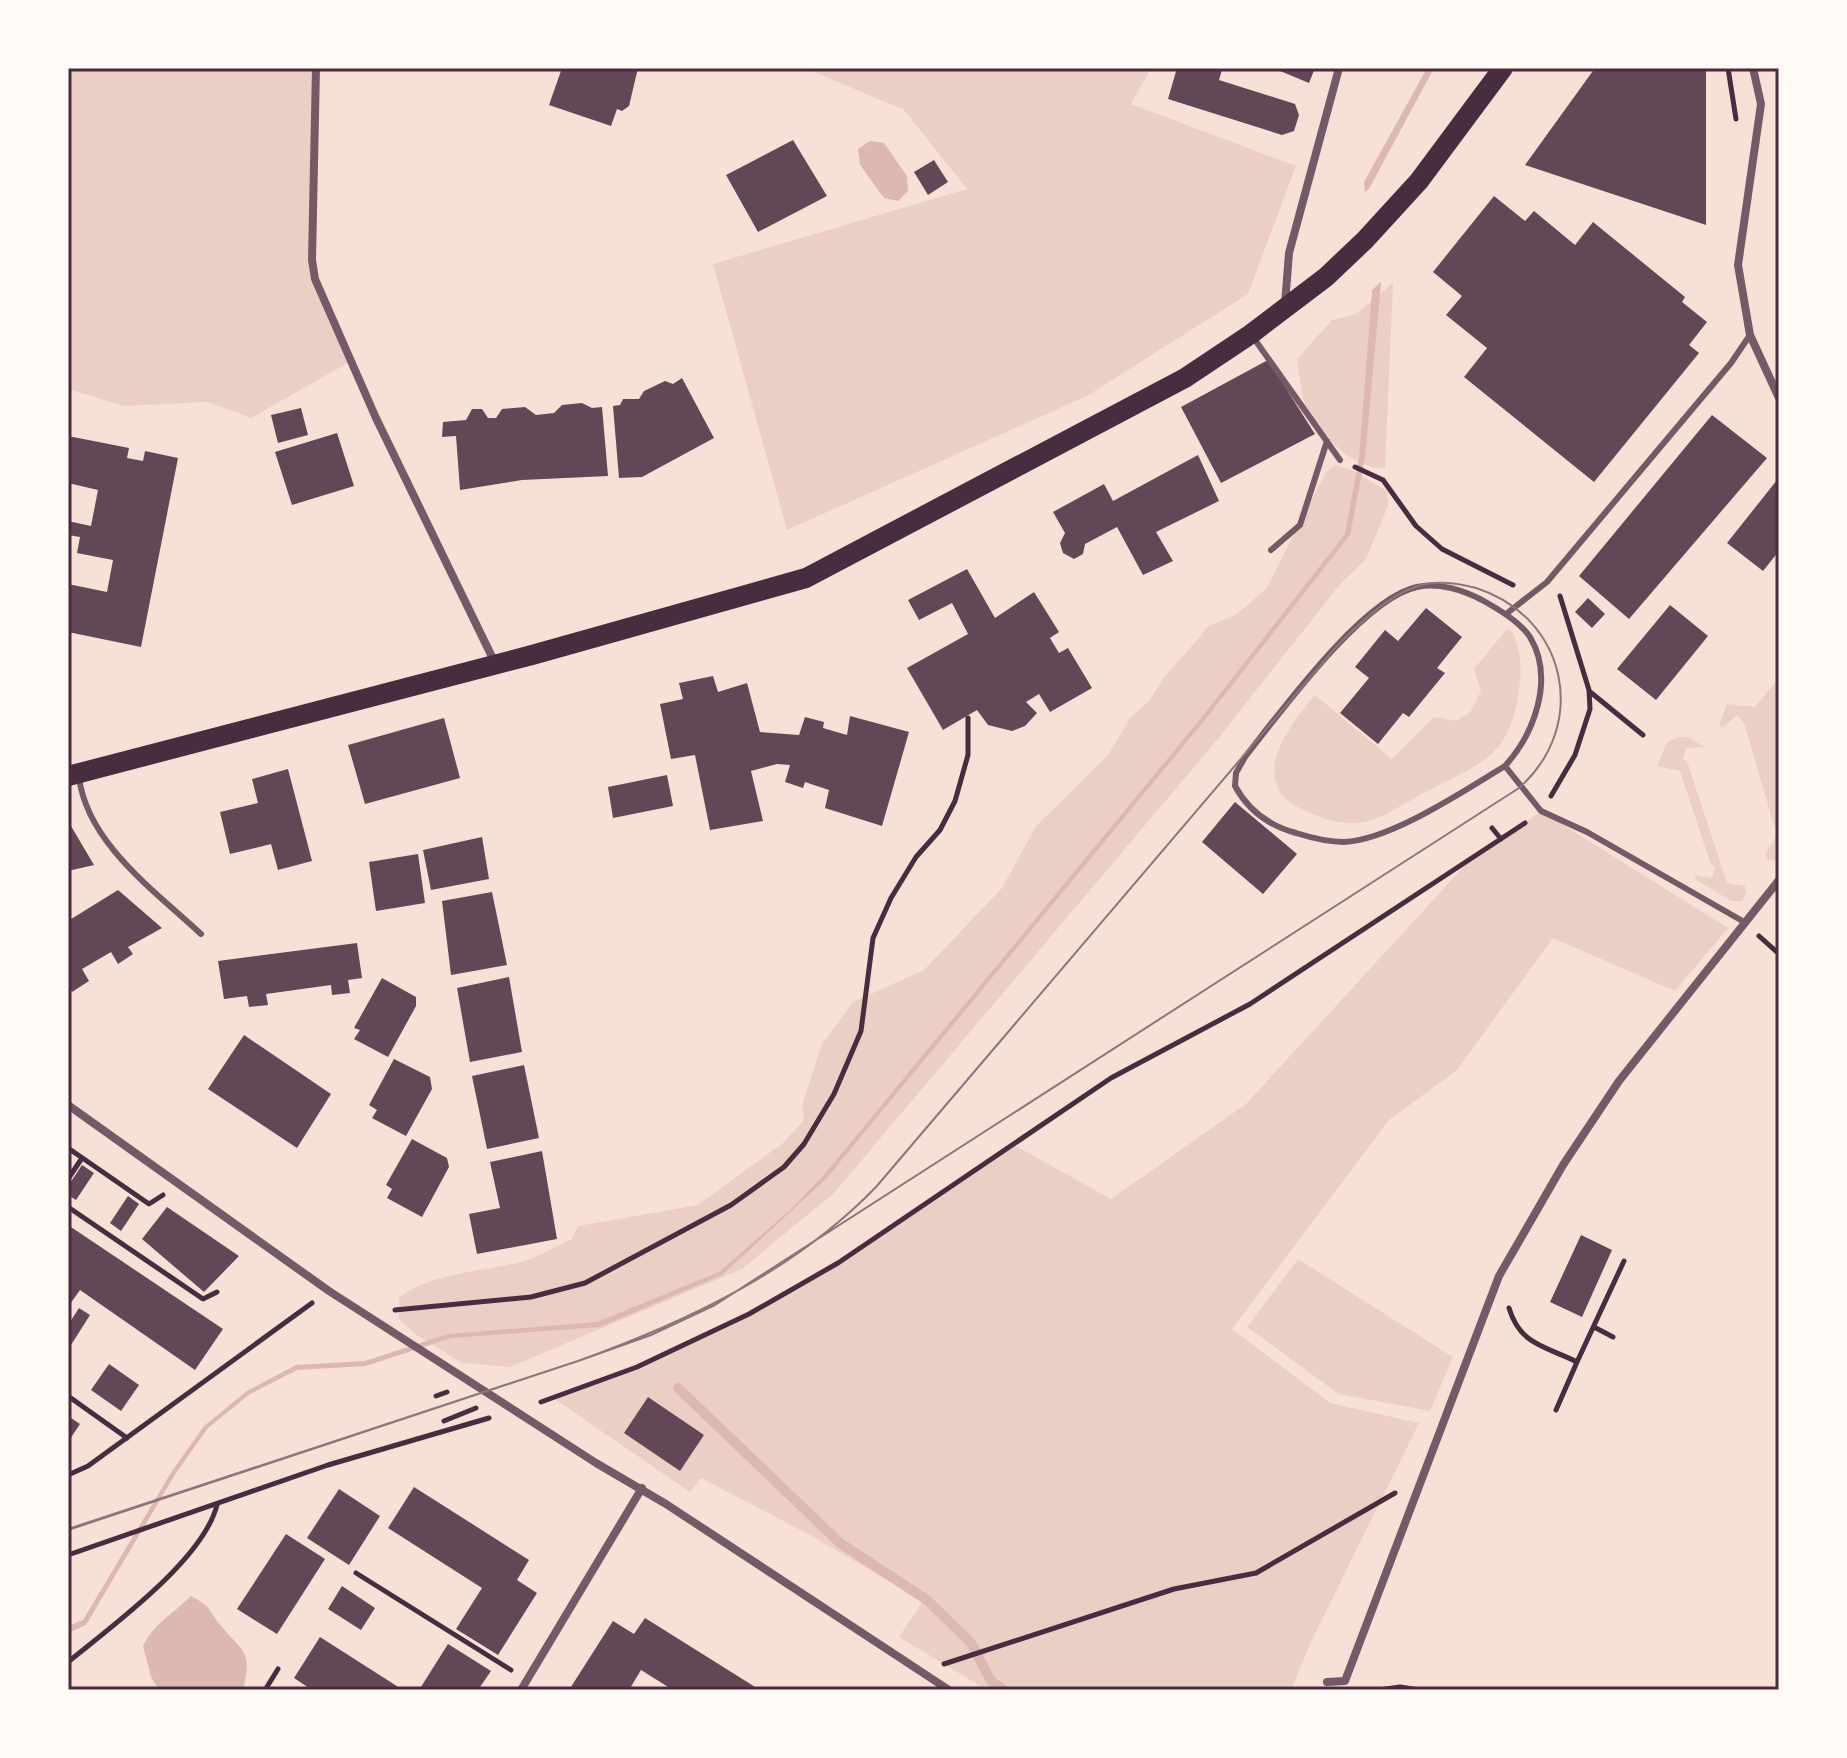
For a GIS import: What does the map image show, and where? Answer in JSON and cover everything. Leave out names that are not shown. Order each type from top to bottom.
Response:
[{"type":"main road","points":[[73,774],[806,578],[1185,378],[1251,334],[1326,277],[1401,202],[1503,68]]},
{"type":"street","points":[[316,68],[312,260],[315,279],[376,418],[495,663]]},
{"type":"street","points":[[1285,309],[1289,253],[1339,68]]},
{"type":"street","points":[[1753,68],[1761,104],[1738,265],[1750,335],[1779,398]]},
{"type":"street","points":[[1327,1682],[1345,1681],[1499,1276],[1563,1165],[1619,1081],[1779,880]]},
{"type":"street","points":[[68,1105],[329,1291],[596,1463],[642,1488],[949,1690]]},
{"type":"street","points":[[521,1690],[642,1488]]},
{"type":"lane","points":[[1251,334],[1340,460]]},
{"type":"lane","points":[[1506,614],[1547,582],[1731,363],[1750,335]]},
{"type":"lane","points":[[1271,550],[1300,525],[1327,441]]},
{"type":"lane","points":[[1415,587],[1442,587],[1474,596],[1506,614],[1529,636],[1539,661],[1540,685],[1530,730],[1523,746],[1505,766],[1424,813],[1375,836],[1348,842],[1328,841],[1281,829],[1254,812],[1235,786],[1236,773],[1244,759],[1359,624],[1415,587]]},
{"type":"lane","points":[[1505,766],[1541,811],[1587,832],[1746,923]]},
{"type":"lane","points":[[73,774],[82,798],[114,852],[201,934]]},
{"type":"path","points":[[1340,460],[1383,480],[1416,526],[1442,549],[1529,595]]},
{"type":"path","points":[[68,1555],[176,1521],[328,1465],[518,1410],[637,1367],[749,1314],[838,1263],[1111,1078],[1250,1004],[1501,839],[1541,811],[1575,755],[1590,709],[1589,690],[1580,670],[1563,599],[1547,582]]},
{"type":"path","points":[[1589,690],[1643,735]]},
{"type":"path","points":[[370,1316],[409,1308],[531,1297],[585,1283],[731,1205],[784,1167],[804,1144],[834,1094],[861,1031],[873,938],[891,898],[916,857],[940,830],[955,801],[965,772],[968,718]]},
{"type":"path","points":[[1492,828],[1501,839]]},
{"type":"path","points":[[68,1148],[149,1204],[178,1185]]},
{"type":"path","points":[[68,1179],[82,1158]]},
{"type":"path","points":[[68,1207],[203,1299],[217,1292]]},
{"type":"path","points":[[1556,1410],[1624,1261]]},
{"type":"path","points":[[1499,1276],[1515,1326],[1524,1338],[1577,1362]]},
{"type":"path","points":[[68,1475],[127,1438],[329,1291]]},
{"type":"path","points":[[1594,1327],[1613,1337]]},
{"type":"path","points":[[68,1396],[127,1438]]},
{"type":"path","points":[[964,1655],[1174,1589],[1256,1573],[1399,1490],[1422,1482]]},
{"type":"path","points":[[68,1662],[131,1610],[198,1544],[212,1526],[217,1505]]},
{"type":"path","points":[[356,1573],[527,1680]]},
{"type":"path","points":[[265,1690],[278,1669]]},
{"type":"path","points":[[1379,1690],[1420,1690]]},
{"type":"shaded area","points":[[68,68],[316,68],[315,279],[353,360],[251,418],[208,402],[124,406],[68,389]]},
{"type":"shaded area","points":[[805,68],[1151,68],[1131,104],[1296,166],[1248,294],[1087,396],[787,530],[713,264],[967,189],[904,110]]},
{"type":"shaded area","points":[[1427,68],[1434,68],[1370,187],[1381,283],[1365,458],[1350,535],[1205,720],[826,1179],[722,1275],[600,1327],[451,1338],[366,1366],[297,1370],[250,1394],[208,1428],[176,1473],[86,1625],[68,1633],[68,1626],[83,1620],[172,1471],[204,1426],[247,1391],[296,1365],[365,1361],[448,1334],[597,1322],[719,1272],[790,1210],[823,1176],[1201,718],[1345,534],[1359,458],[1372,291],[1364,182]]},
{"type":"shaded area","points":[[870,141],[884,143],[907,176],[908,191],[898,201],[884,198],[860,165],[858,149]]},
{"type":"shaded area","points":[[1393,283],[1385,469],[1350,457],[1313,420],[1305,403],[1297,359],[1332,320],[1356,314]]},
{"type":"shaded area","points":[[1335,465],[1352,470],[1387,491],[1388,506],[1366,559],[1341,583],[1217,740],[834,1193],[742,1269],[510,1367],[462,1363],[415,1334],[399,1319],[399,1298],[424,1284],[533,1258],[572,1239],[578,1226],[698,1205],[783,1143],[804,1120],[802,1105],[822,1044],[853,1002],[924,970],[1002,888],[1036,826],[1108,755],[1130,718],[1150,700],[1162,680],[1209,626],[1237,614],[1266,589],[1326,472]]},
{"type":"shaded area","points":[[1507,629],[1512,631],[1519,653],[1519,690],[1508,732],[1488,757],[1390,812],[1363,822],[1328,820],[1286,799],[1277,785],[1274,770],[1277,754],[1284,738],[1315,695],[1392,759],[1434,717],[1457,721],[1471,711],[1481,691],[1474,669]]},
{"type":"shaded area","points":[[1779,678],[1779,861],[1767,859],[1765,854],[1777,835],[1744,723],[1737,715],[1723,728],[1719,725],[1727,704],[1755,707]]},
{"type":"shaded area","points":[[1688,737],[1704,747],[1686,748],[1683,759],[1687,761],[1727,883],[1745,886],[1747,892],[1742,901],[1731,901],[1695,879],[1696,875],[1712,878],[1715,866],[1711,865],[1680,771],[1657,766],[1667,742]]},
{"type":"shaded area","points":[[1541,811],[1728,928],[1675,991],[1553,938],[1457,1070],[1389,1120],[1232,1329],[1330,1403],[1419,1423],[1310,1644],[1291,1690],[987,1690],[899,1637],[923,1601],[812,1536],[701,1478],[690,1492],[553,1398],[678,1348],[750,1313],[851,1254],[1014,1145],[1111,1199],[1246,1104],[1468,862]]},
{"type":"shaded area","points":[[1298,1259],[1453,1357],[1430,1411],[1339,1394],[1247,1327]]},
{"type":"shaded area","points":[[191,1596],[207,1607],[244,1654],[247,1668],[243,1690],[159,1690],[151,1677],[143,1646],[158,1625]]},
{"type":"pier","points":[[1381,177],[1375,188],[1385,278],[1367,295],[1361,196]]},
{"type":"building","points":[[562,68],[638,68],[629,106],[622,111],[617,109],[611,126],[549,105]]},
{"type":"building","points":[[1177,68],[1222,70],[1219,80],[1295,104],[1299,115],[1294,131],[1282,135],[1168,99]]},
{"type":"building","points":[[1273,68],[1315,68],[1309,83]]},
{"type":"building","points":[[1595,68],[1706,68],[1706,225],[1525,165]]},
{"type":"building","points":[[793,140],[827,196],[758,232],[726,175]]},
{"type":"building","points":[[934,160],[948,182],[928,195],[914,172]]},
{"type":"building","points":[[1494,196],[1525,221],[1534,211],[1575,245],[1593,222],[1685,297],[1682,302],[1707,322],[1689,345],[1699,353],[1594,482],[1464,377],[1487,348],[1446,315],[1462,296],[1433,272]]},
{"type":"building","points":[[1268,360],[1315,434],[1221,483],[1181,407]]},
{"type":"building","points":[[682,378],[714,438],[642,477],[619,478],[613,406],[620,405],[623,399],[639,399],[644,391],[665,381],[673,384]]},
{"type":"building","points":[[582,403],[592,408],[602,407],[608,476],[522,480],[460,490],[456,436],[442,437],[443,422],[466,420],[472,409],[482,409],[488,418],[496,418],[502,409],[525,407],[536,415],[554,413],[562,405]]},
{"type":"building","points":[[301,408],[308,435],[278,443],[271,415]]},
{"type":"building","points":[[1712,415],[1767,458],[1629,619],[1579,576]]},
{"type":"building","points":[[337,433],[354,486],[292,505],[275,452]]},
{"type":"building","points":[[68,436],[129,448],[127,458],[143,461],[145,451],[178,458],[141,647],[68,632],[68,584],[107,592],[113,560],[77,553],[80,537],[68,535],[68,521],[91,526],[98,490],[68,483]]},
{"type":"building","points":[[1198,455],[1219,501],[1156,532],[1173,561],[1143,575],[1117,527],[1085,544],[1083,554],[1074,559],[1063,553],[1060,543],[1065,533],[1053,512],[1104,484],[1113,501]]},
{"type":"building","points":[[1777,480],[1779,551],[1763,571],[1727,543]]},
{"type":"building","points":[[967,569],[995,618],[1034,592],[1059,632],[1050,638],[1059,653],[1068,648],[1092,688],[1050,712],[1039,694],[1026,702],[1037,713],[1025,726],[1012,731],[988,725],[977,710],[943,730],[907,668],[968,634],[952,603],[919,620],[908,600]]},
{"type":"building","points":[[1588,598],[1605,614],[1592,628],[1575,612]]},
{"type":"building","points":[[1670,605],[1708,636],[1656,700],[1617,669]]},
{"type":"building","points":[[1426,608],[1462,637],[1437,668],[1445,673],[1409,717],[1403,713],[1378,744],[1340,713],[1369,678],[1355,667],[1385,630],[1398,641]]},
{"type":"building","points":[[713,676],[718,692],[747,683],[760,732],[799,735],[805,717],[824,722],[823,728],[847,735],[850,716],[909,732],[882,826],[825,808],[829,790],[805,782],[803,788],[785,782],[790,765],[777,764],[751,771],[763,821],[710,830],[695,755],[671,759],[660,704],[683,699],[679,683]]},
{"type":"building","points":[[444,718],[460,778],[365,804],[348,745]]},
{"type":"building","points":[[288,769],[312,861],[278,870],[271,844],[230,854],[220,812],[258,803],[252,779]]},
{"type":"building","points":[[667,775],[673,806],[613,818],[608,787]]},
{"type":"building","points":[[1235,802],[1297,854],[1263,894],[1202,842]]},
{"type":"building","points":[[71,826],[94,865],[68,871],[68,827]]},
{"type":"building","points":[[482,837],[489,879],[431,890],[423,850]]},
{"type":"building","points":[[418,854],[425,903],[376,911],[369,862]]},
{"type":"building","points":[[118,890],[162,928],[128,947],[133,954],[118,964],[111,952],[82,969],[89,981],[72,992],[68,986],[68,921]]},
{"type":"building","points":[[492,892],[507,965],[451,975],[442,901]]},
{"type":"building","points":[[357,943],[362,978],[348,980],[350,993],[332,995],[331,985],[266,994],[268,1005],[249,1007],[247,996],[224,999],[218,961]]},
{"type":"building","points":[[509,977],[522,1052],[470,1062],[457,988]]},
{"type":"building","points":[[382,978],[416,997],[416,1006],[388,1057],[354,1039],[360,1030],[354,1028]]},
{"type":"building","points":[[244,1035],[331,1094],[297,1148],[208,1089]]},
{"type":"building","points":[[394,1059],[430,1077],[432,1089],[406,1136],[372,1118],[377,1110],[369,1105]]},
{"type":"building","points":[[524,1065],[539,1138],[487,1149],[472,1076]]},
{"type":"building","points":[[412,1139],[447,1158],[449,1167],[422,1217],[387,1198],[392,1189],[386,1185]]},
{"type":"building","points":[[542,1151],[557,1239],[477,1254],[469,1214],[500,1208],[490,1162]]},
{"type":"building","points":[[82,1165],[94,1173],[76,1200],[68,1195],[68,1186]]},
{"type":"building","points":[[128,1196],[139,1204],[121,1231],[110,1223]]},
{"type":"building","points":[[167,1207],[239,1256],[204,1292],[142,1239]]},
{"type":"building","points":[[68,1225],[223,1329],[195,1370],[80,1290],[68,1307]]},
{"type":"building","points":[[1581,1235],[1612,1250],[1582,1317],[1550,1302]]},
{"type":"building","points":[[79,1308],[90,1315],[71,1345],[68,1325]]},
{"type":"building","points":[[109,1364],[139,1385],[121,1411],[91,1390]]},
{"type":"building","points":[[648,1397],[704,1435],[680,1471],[624,1433]]},
{"type":"building","points":[[68,1416],[80,1424],[68,1442]]},
{"type":"building","points":[[414,1487],[529,1560],[517,1580],[537,1593],[498,1655],[456,1629],[482,1588],[388,1528]]},
{"type":"building","points":[[339,1489],[380,1516],[349,1565],[307,1538]]},
{"type":"building","points":[[286,1534],[325,1559],[277,1634],[237,1609]]},
{"type":"building","points":[[342,1586],[375,1608],[361,1630],[328,1609]]},
{"type":"building","points":[[645,1618],[760,1690],[673,1690],[641,1670],[629,1690],[569,1690],[613,1621],[634,1634]]},
{"type":"building","points":[[320,1637],[403,1690],[312,1690],[294,1678]]},
{"type":"building","points":[[448,1644],[491,1671],[478,1690],[419,1690]]},
{"type":"waterway","points":[[678,1388],[840,1543],[927,1600],[971,1643],[991,1681],[1004,1690]]},
{"type":"tram line","points":[[68,1529],[578,1361],[618,1346],[659,1329],[698,1311],[737,1291],[775,1269],[810,1244],[844,1217],[876,1187],[1337,646],[1373,612],[1393,598],[1422,585],[1446,583],[1469,586],[1507,602],[1531,623],[1548,647],[1558,675],[1561,705],[1555,734],[1541,763],[1519,788],[715,1305],[651,1335],[581,1360],[68,1530]]}]
